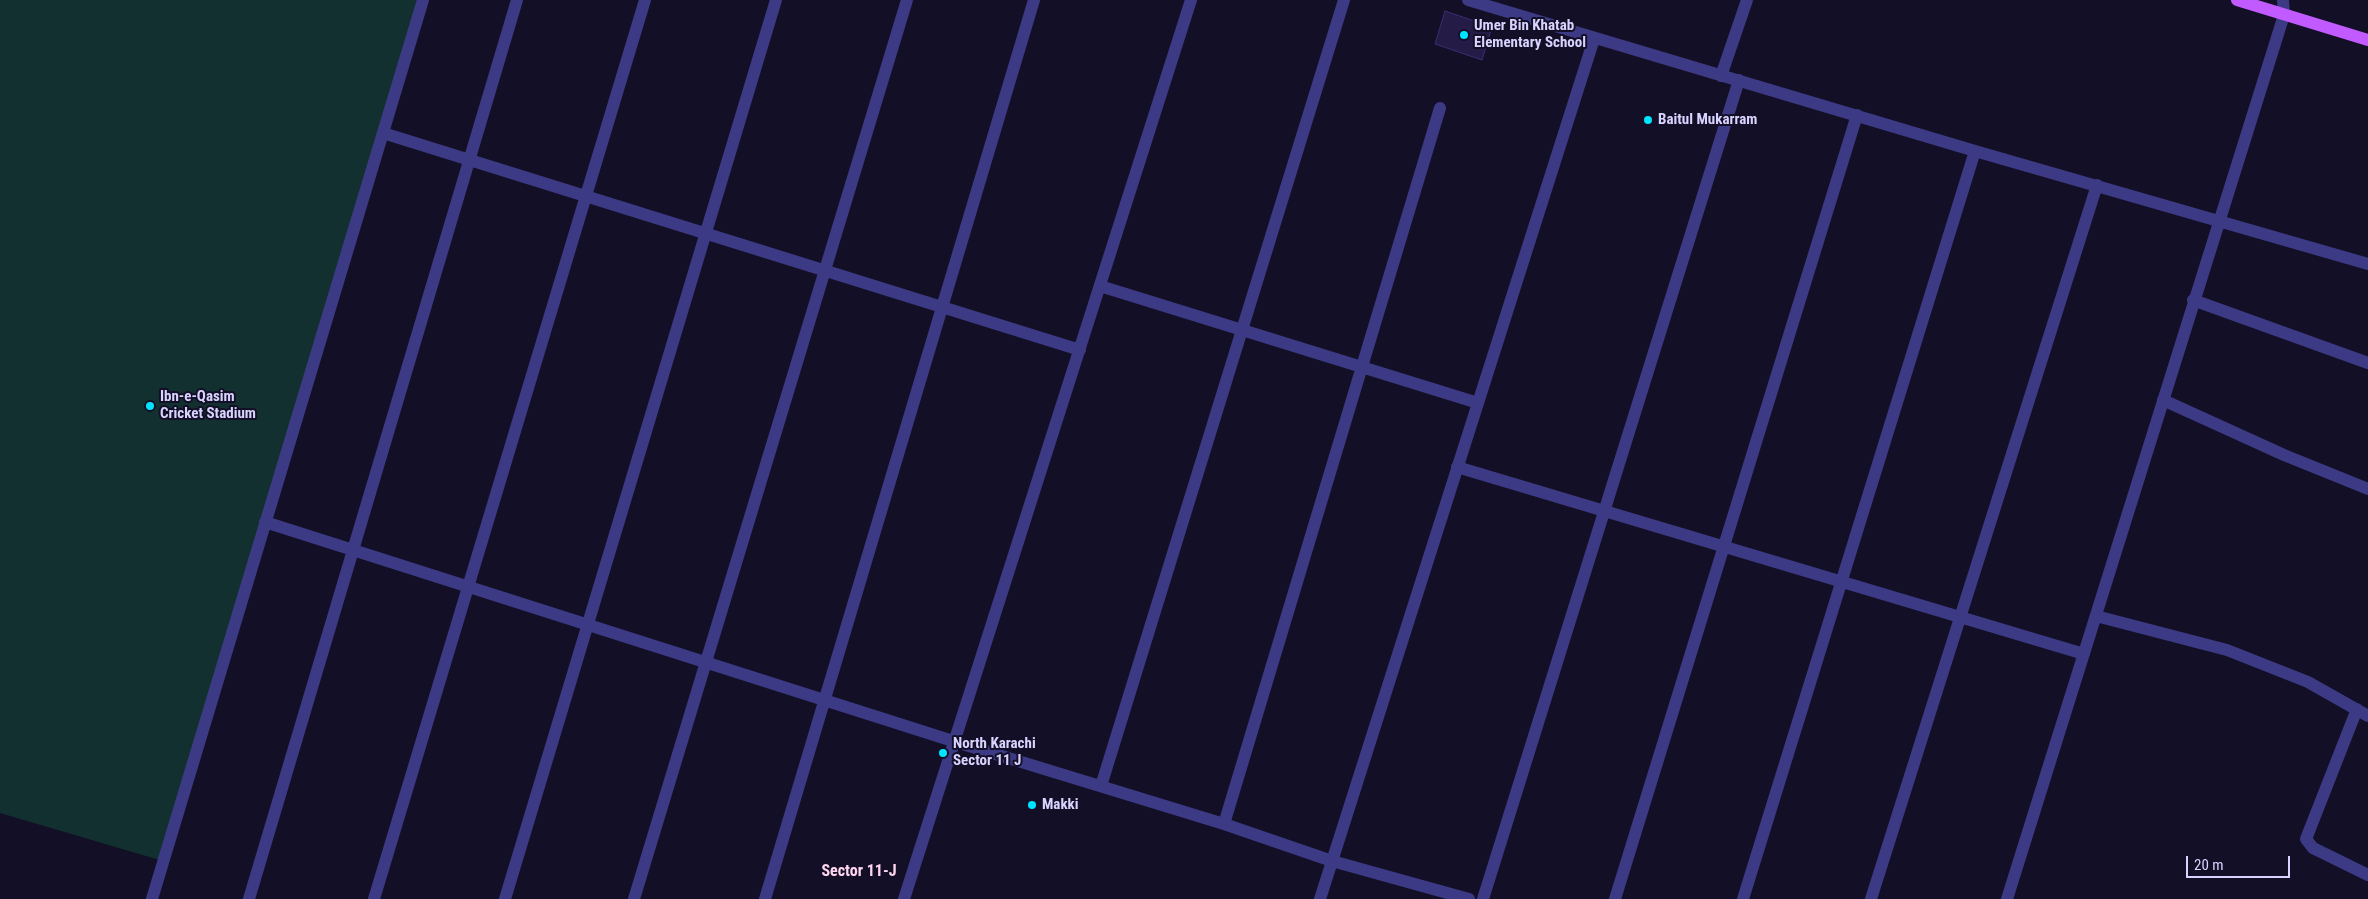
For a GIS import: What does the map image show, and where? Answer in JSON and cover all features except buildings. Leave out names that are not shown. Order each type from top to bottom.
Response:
[{"type":"main road","points":[[2237,0],[2368,40]]},
{"type":"street","points":[[152,899],[423,0]]},
{"type":"street","points":[[249,899],[517,0]]},
{"type":"street","points":[[374,899],[645,0]]},
{"type":"street","points":[[505,899],[776,0]]},
{"type":"street","points":[[634,899],[907,0]]},
{"type":"street","points":[[765,899],[1034,0]]},
{"type":"street","points":[[904,899],[956,742],[1191,0]]},
{"type":"street","points":[[1100,786],[1344,0]]},
{"type":"street","points":[[1468,0],[1975,151],[2218,219],[2368,264]]},
{"type":"street","points":[[1721,76],[1747,0]]},
{"type":"street","points":[[2007,899],[2218,219],[2284,15],[2283,0]]},
{"type":"street","points":[[1320,899],[1594,38]]},
{"type":"street","points":[[1483,899],[1739,80]]},
{"type":"street","points":[[1224,824],[1440,108]]},
{"type":"street","points":[[1616,899],[1857,115]]},
{"type":"street","points":[[383,133],[1080,350]]},
{"type":"street","points":[[1743,899],[1975,151]]},
{"type":"street","points":[[1871,899],[2097,186]]},
{"type":"street","points":[[1100,286],[1478,403]]},
{"type":"street","points":[[2194,300],[2368,363]]},
{"type":"street","points":[[2162,400],[2284,455],[2368,489]]},
{"type":"street","points":[[1457,467],[2084,654]]},
{"type":"street","points":[[265,522],[956,742],[1224,824],[1332,861],[1469,899]]},
{"type":"street","points":[[2096,616],[2227,650],[2308,682],[2363,712],[2306,838],[2313,848],[2368,874]]},
{"type":"green space","name":"Ibn-e-Qasim Cricket Stadium","points":[[0,0],[423,0],[163,861],[0,813]]},
{"type":"place","name":"Umer Bin Khatab Elementary School","points":[[1464,35]]},
{"type":"place","name":"Baitul Mukarram","points":[[1648,120]]},
{"type":"place","name":"Ibn-e-Qasim Cricket Stadium","points":[[150,406]]},
{"type":"place","name":"North Karachi Sector 11 J","points":[[943,753]]},
{"type":"place","name":"Makki","points":[[1032,805]]},
{"type":"district","name":"Sector 11-J","points":[[859,872]]}]
